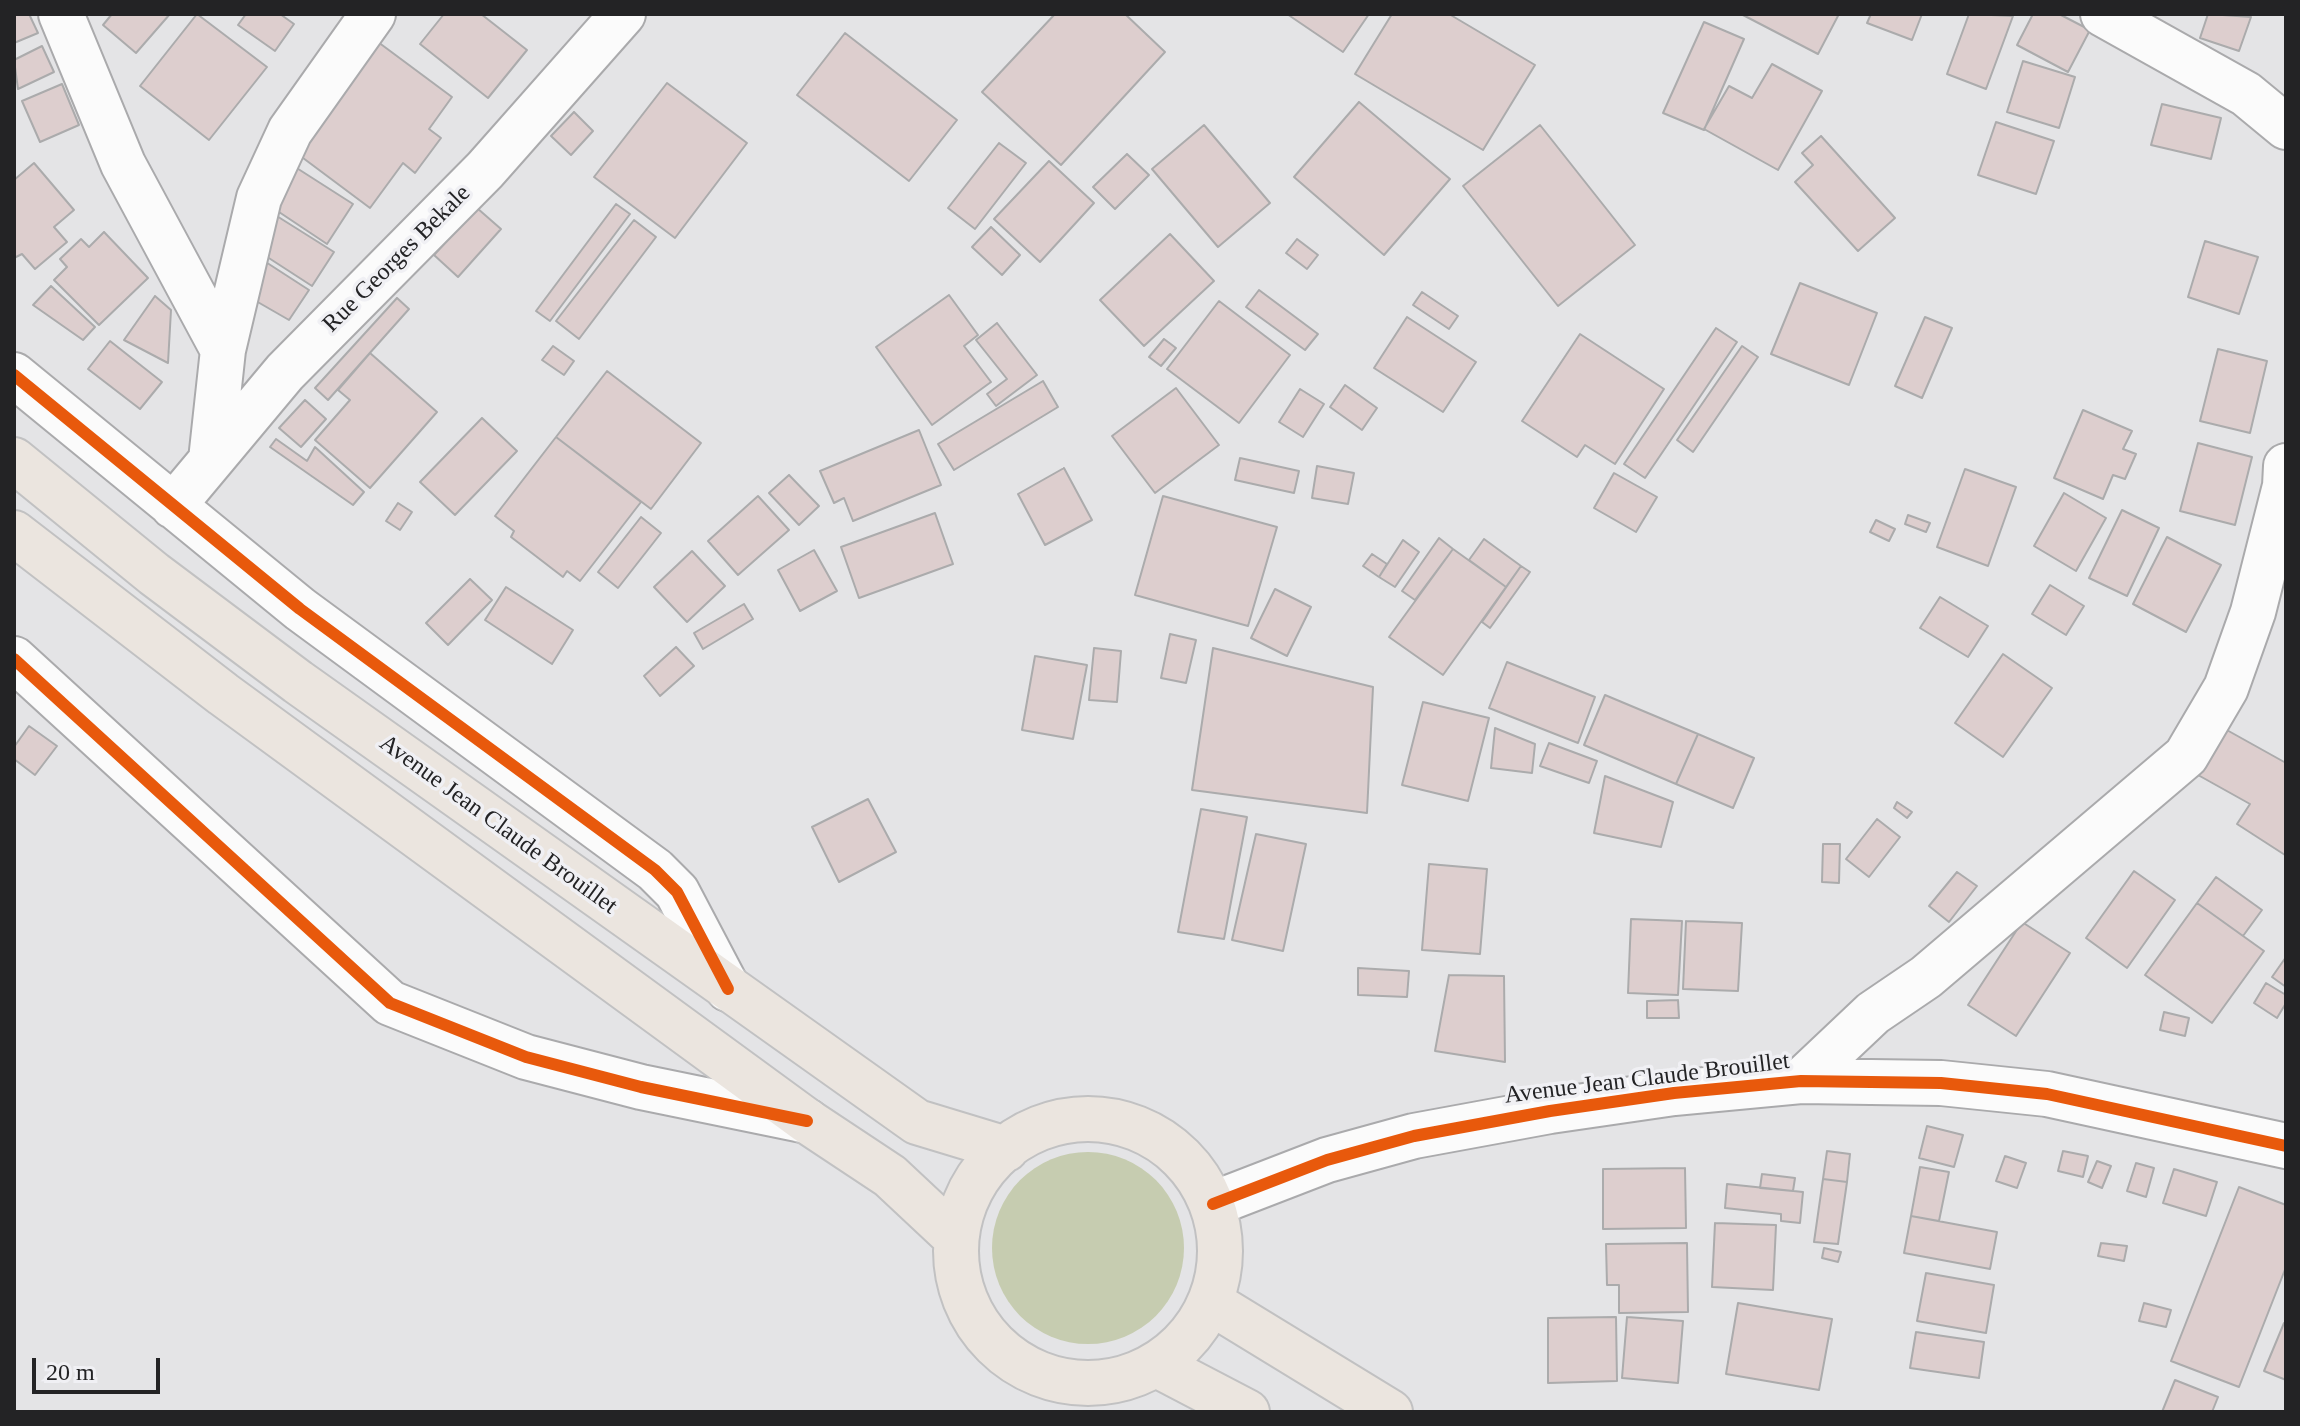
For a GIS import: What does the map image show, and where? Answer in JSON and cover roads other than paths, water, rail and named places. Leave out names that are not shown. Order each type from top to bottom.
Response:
[{"type":"main road","name":"Avenue Jean Claude Brouillet","points":[[14,460],[154,574],[298,682],[917,1122],[1006,1149]]},
{"type":"main road","points":[[14,533],[223,694],[807,1121],[890,1176],[953,1235]]},
{"type":"main road","points":[[1092,1118],[1130,1125],[1166,1143],[1194,1170],[1213,1204],[1220,1234],[1221,1264],[1210,1302],[1199,1323],[1178,1349],[1157,1365],[1112,1381],[1071,1381],[1031,1370],[997,1347],[972,1314],[958,1276],[953,1235],[967,1198],[988,1165],[1006,1149],[1052,1124],[1092,1118]]},
{"type":"main road","points":[[1210,1302],[1390,1412]]},
{"type":"main road","points":[[1157,1365],[1247,1412]]},
{"type":"street","points":[[61,14],[123,164],[223,350]]},
{"type":"street","points":[[211,460],[223,350],[259,198],[290,131],[373,14]]},
{"type":"street","name":"Rue Georges Bekale","points":[[173,506],[285,372],[485,170],[623,14]]},
{"type":"street","points":[[2103,14],[2246,94],[2286,127]]},
{"type":"street","points":[[14,375],[300,609],[655,870],[677,892],[728,989]]},
{"type":"street","points":[[1801,1081],[1873,1013],[1926,977],[2186,756],[2226,688],[2253,612],[2285,486],[2286,466]]},
{"type":"street","points":[[14,659],[390,1003],[526,1057],[641,1087],[807,1121]]},
{"type":"street","name":"Avenue Jean Claude Brouillet","points":[[1213,1204],[1327,1160],[1414,1136],[1550,1111],[1801,1081],[1941,1083],[2047,1094],[2286,1146]]}]
